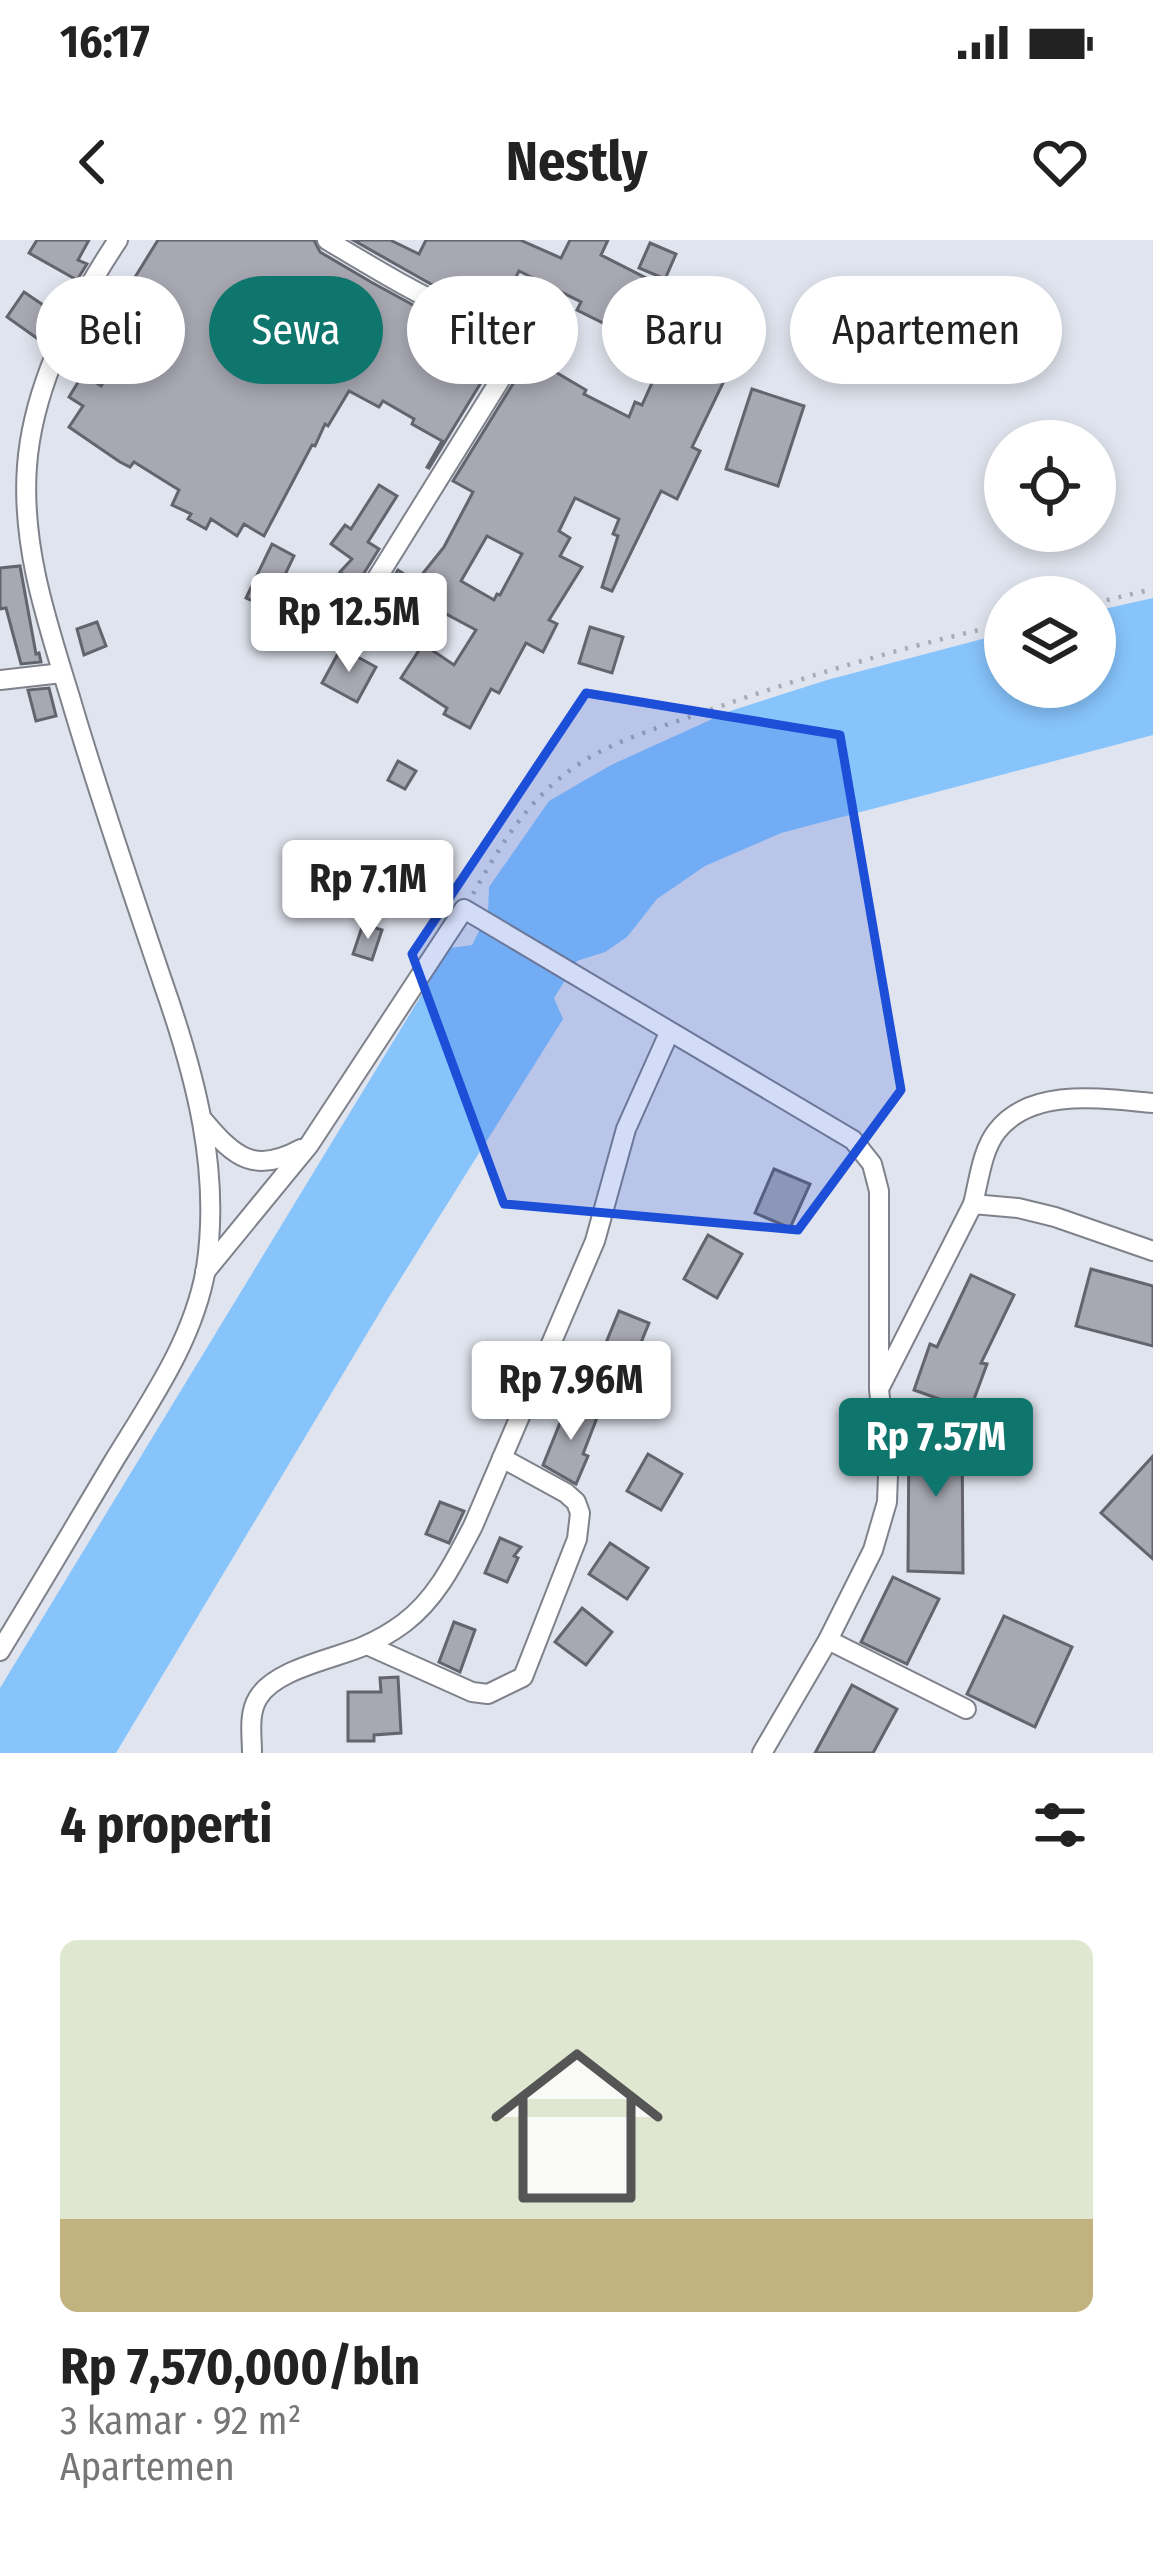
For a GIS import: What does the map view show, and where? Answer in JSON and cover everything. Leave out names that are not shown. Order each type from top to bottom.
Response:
[{"type":"street","points":[[0,1651],[176,1356],[206,1272],[210,1222],[204,1121],[178,1028],[94,780],[46,619],[29,541],[27,463],[37,407],[86,291],[118,240]]},
{"type":"street","points":[[327,240],[383,274],[502,332],[513,353],[346,628]]},
{"type":"street","points":[[0,680],[62,673]]},
{"type":"street","points":[[206,1272],[309,1145],[464,909],[854,1141],[872,1164],[879,1190],[879,1389],[888,1474],[884,1514],[873,1550],[828,1640],[762,1753]]},
{"type":"street","points":[[252,1753],[252,1714],[261,1694],[287,1675],[367,1645],[398,1627],[430,1599],[473,1526],[595,1241],[626,1129],[669,1033]]},
{"type":"street","points":[[879,1389],[973,1204],[997,1131],[1013,1116],[1067,1099],[1153,1103]]},
{"type":"street","points":[[204,1121],[222,1143],[251,1160],[273,1162],[309,1145]]},
{"type":"street","points":[[973,1204],[1054,1217],[1153,1251]]},
{"type":"street","points":[[367,1645],[472,1692],[488,1694],[523,1677],[577,1539],[580,1513],[566,1493],[502,1458]]},
{"type":"street","points":[[828,1640],[966,1708]]},
{"type":"path","points":[[1116,598],[1153,589]]},
{"type":"path","points":[[464,909],[528,807],[578,764],[617,744],[751,695],[984,629]]},
{"type":"highlighted area","points":[[586,693],[840,735],[901,1090],[798,1230],[504,1204],[412,954]]},
{"type":"water","points":[[1153,598],[1153,735],[781,833],[705,866],[657,899],[627,937],[605,952],[577,961],[554,998],[563,1019],[389,1297],[116,1753],[0,1753],[0,1688],[450,948],[472,945],[488,913],[489,887],[549,801],[611,765],[730,711],[984,639],[984,708],[1116,708],[1116,606]]},
{"type":"building","points":[[37,240],[89,240],[78,260],[87,264],[80,276],[70,276],[29,253]]},
{"type":"building","points":[[158,240],[314,240],[320,252],[361,276],[209,276],[209,384],[383,384],[383,289],[407,302],[407,384],[480,384],[429,468],[442,441],[383,401],[379,407],[349,391],[312,445],[264,536],[244,524],[237,536],[211,519],[206,529],[188,519],[191,514],[172,505],[179,490],[134,462],[130,467],[120,462],[69,427],[83,406],[69,397],[77,384],[185,384],[185,276],[136,276]]},
{"type":"building","points":[[353,240],[390,240],[419,254],[426,240],[520,240],[561,258],[570,240],[608,240],[601,255],[642,276],[602,276],[602,322],[578,310],[578,276],[529,276],[519,271],[516,276],[417,276]]},
{"type":"building","points":[[650,243],[676,254],[666,276],[639,268]]},
{"type":"building","points":[[24,292],[36,300],[36,338],[7,317]]},
{"type":"building","points":[[513,384],[576,384],[586,390],[584,394],[629,417],[635,402],[642,405],[651,384],[723,384],[692,447],[700,451],[677,499],[661,491],[612,591],[602,587],[619,519],[575,498],[559,531],[570,538],[560,556],[582,567],[549,620],[557,624],[543,652],[526,643],[499,693],[491,689],[470,728],[444,714],[447,708],[401,678],[423,644],[454,665],[476,630],[433,607],[423,626],[377,603],[398,570],[416,582],[444,547],[473,492],[453,481]],"holes":[[[487,536],[522,554],[494,600],[461,581]]]},
{"type":"building","points":[[752,389],[804,406],[778,486],[726,469]]},
{"type":"building","points":[[379,485],[397,496],[368,542],[379,549],[356,586],[340,572],[352,559],[331,544],[345,525],[351,529]]},
{"type":"building","points":[[272,544],[294,556],[269,608],[246,598]]},
{"type":"building","points":[[20,566],[41,662],[21,664],[6,608],[0,609],[0,568]]},
{"type":"building","points":[[97,622],[106,646],[84,655],[77,629]]},
{"type":"building","points":[[590,627],[623,637],[612,673],[579,663]]},
{"type":"building","points":[[341,648],[376,667],[357,702],[322,683]]},
{"type":"building","points":[[49,688],[56,716],[36,721],[28,690]]},
{"type":"building","points":[[398,761],[416,771],[405,789],[388,780]]},
{"type":"building","points":[[363,924],[382,930],[372,960],[353,954]]},
{"type":"building","points":[[774,1169],[810,1184],[790,1228],[755,1213]]},
{"type":"building","points":[[708,1235],[742,1254],[717,1298],[684,1279]]},
{"type":"building","points":[[1091,1269],[1153,1286],[1153,1346],[1076,1326]]},
{"type":"building","points":[[971,1275],[1014,1295],[981,1363],[987,1364],[970,1410],[914,1390],[930,1344],[937,1347]]},
{"type":"building","points":[[619,1311],[649,1323],[631,1367],[601,1355]]},
{"type":"building","points":[[568,1403],[598,1415],[576,1484],[543,1465]]},
{"type":"building","points":[[909,1427],[962,1427],[963,1573],[908,1571]]},
{"type":"building","points":[[648,1454],[682,1474],[661,1510],[627,1491]]},
{"type":"building","points":[[1153,1456],[1153,1559],[1101,1513]]},
{"type":"building","points":[[440,1502],[464,1511],[449,1543],[426,1534]]},
{"type":"building","points":[[500,1538],[521,1547],[507,1582],[485,1573]]},
{"type":"building","points":[[610,1543],[648,1568],[627,1599],[589,1574]]},
{"type":"building","points":[[893,1577],[939,1599],[907,1664],[861,1642]]},
{"type":"building","points":[[582,1608],[612,1632],[586,1665],[555,1642]]},
{"type":"building","points":[[1004,1616],[1072,1647],[1035,1727],[967,1694]]},
{"type":"building","points":[[454,1622],[475,1630],[460,1672],[439,1662]]},
{"type":"building","points":[[398,1677],[401,1733],[374,1735],[374,1741],[348,1741],[348,1692],[381,1692],[380,1678]]},
{"type":"building","points":[[852,1685],[897,1709],[873,1753],[815,1753]]}]
